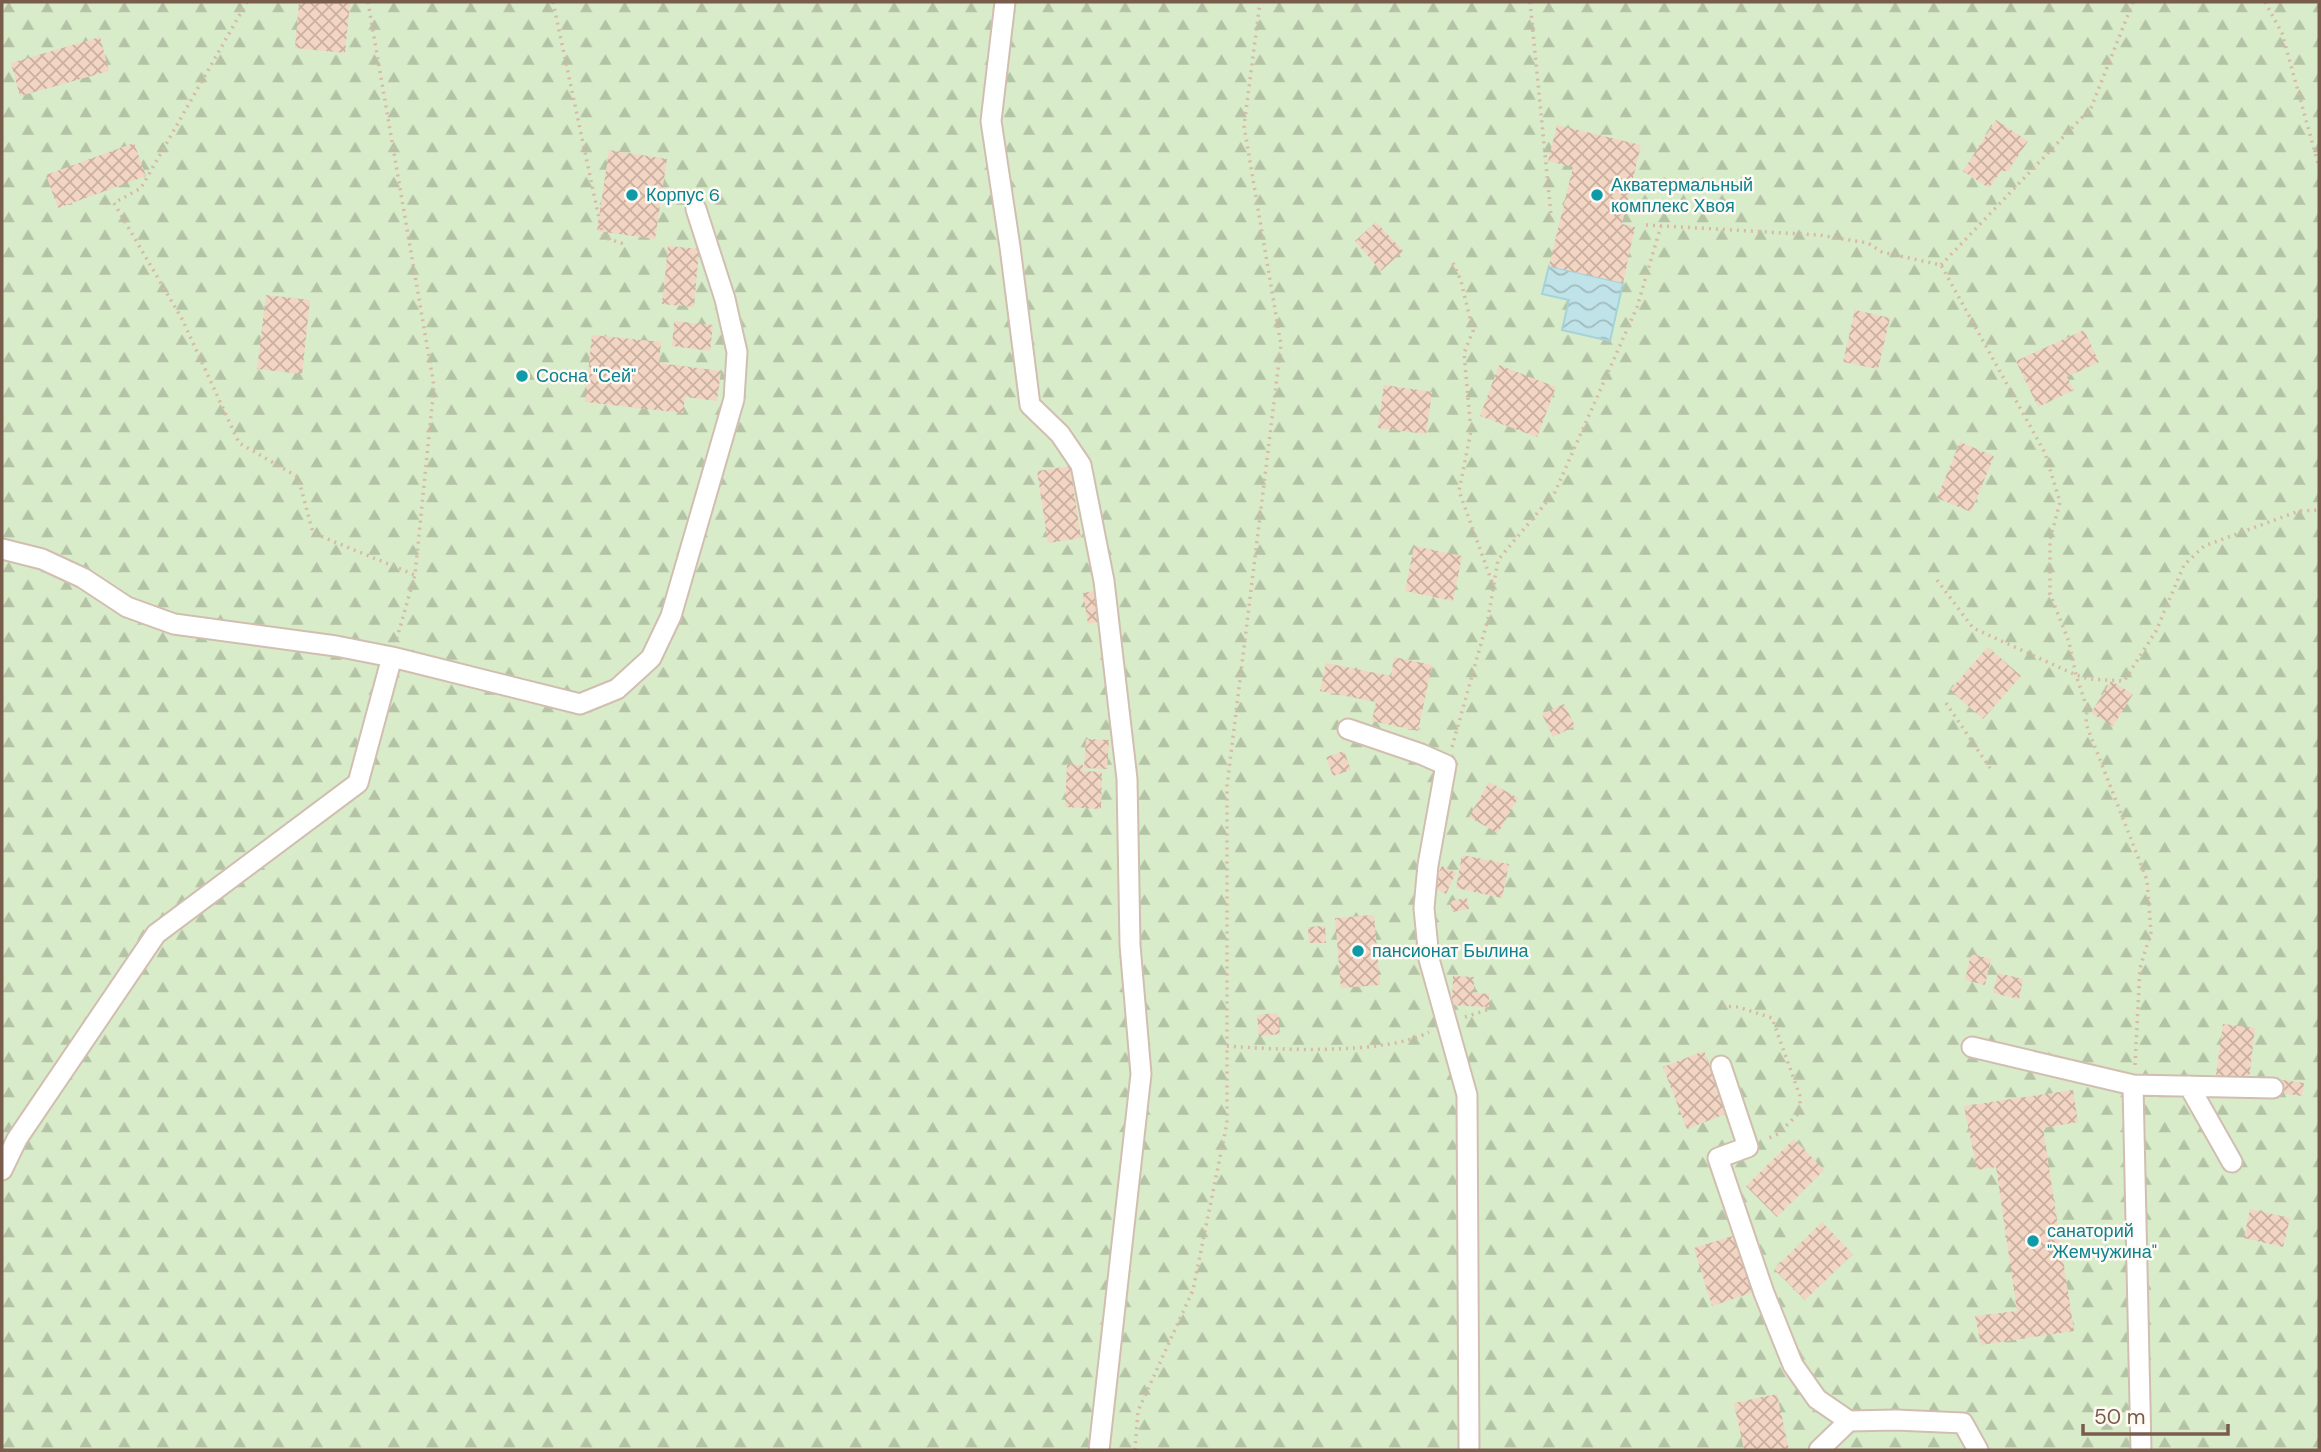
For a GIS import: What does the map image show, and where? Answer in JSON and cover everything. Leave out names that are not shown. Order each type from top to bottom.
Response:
[{"type":"street","points":[[1005,2],[991,121],[1030,405],[1060,434],[1081,465],[1104,581],[1127,779],[1130,945],[1141,1074],[1099,1450]]},
{"type":"street","points":[[2,549],[42,559],[83,578],[127,607],[174,624],[336,646],[392,657],[580,704],[617,689],[651,658],[671,616],[734,399],[737,352],[725,299],[696,209]]},
{"type":"street","points":[[2,1170],[17,1139],[156,934],[358,783],[392,657]]},
{"type":"street","points":[[1348,729],[1446,765],[1428,865],[1424,908],[1429,959],[1467,1095],[1469,1450]]},
{"type":"street","points":[[1972,1047],[2133,1085],[2273,1088]]},
{"type":"street","points":[[1721,1066],[1748,1147],[1718,1158],[1793,1365],[1817,1399],[1849,1421],[1964,1423],[1978,1450]]},
{"type":"street","points":[[2133,1085],[2141,1450]]},
{"type":"street","points":[[2189,1086],[2232,1162]]},
{"type":"street","points":[[1819,1450],[1849,1421]]},
{"type":"path","points":[[247,2],[141,188],[114,203],[182,319],[239,443],[298,477],[313,533],[415,575]]},
{"type":"path","points":[[368,2],[433,386],[415,575],[392,657]]},
{"type":"path","points":[[553,2],[603,237],[627,245]]},
{"type":"path","points":[[1135,1450],[1138,1411],[1193,1290],[1227,1123],[1227,786],[1281,345],[1244,126],[1260,2]]},
{"type":"path","points":[[1530,2],[1552,225]]},
{"type":"path","points":[[1941,265],[2091,108],[2133,2]]},
{"type":"path","points":[[2265,2],[2282,33],[2319,167]]},
{"type":"path","points":[[1646,225],[1819,235],[1868,243],[1882,252],[1941,265],[2045,453],[2060,502],[2050,540],[2050,594],[2070,642],[2076,675],[2087,708],[2086,724],[2147,880],[2151,932],[2140,968],[2133,1085]]},
{"type":"path","points":[[1446,765],[1488,619],[1498,560],[1555,492],[1637,307],[1661,226]]},
{"type":"path","points":[[1452,263],[1461,281],[1473,331],[1464,353],[1471,431],[1459,491],[1493,587]]},
{"type":"path","points":[[1937,580],[1973,628],[2076,675],[2089,679],[2124,681],[2156,631],[2185,565],[2204,546],[2299,511],[2319,510]]},
{"type":"path","points":[[1946,703],[1990,768]]},
{"type":"path","points":[[1722,1006],[1738,1007],[1772,1018],[1800,1096],[1800,1112],[1778,1134],[1748,1147]]},
{"type":"path","points":[[1227,1046],[1264,1049],[1352,1048],[1415,1040],[1446,1023],[1487,1010]]},
{"type":"green space","points":[[2,2],[2319,2],[2319,1450],[2,1450]]},
{"type":"water","points":[[1549,266],[1623,283],[1610,341],[1562,330],[1569,300],[1542,294]]},
{"type":"building","points":[[299,2],[350,2],[345,53],[295,48]]},
{"type":"building","points":[[100,37],[109,71],[20,96],[11,63]]},
{"type":"building","points":[[1996,120],[2028,141],[2008,171],[2001,171],[1989,188],[1963,171]]},
{"type":"building","name":"Акватермальный комплекс Хвоя","points":[[1557,125],[1641,145],[1622,224],[1635,227],[1623,283],[1549,266],[1573,167],[1548,161]]},
{"type":"building","points":[[134,143],[146,176],[58,208],[46,175]]},
{"type":"building","name":"Корпус 6","points":[[609,150],[667,159],[655,239],[597,231]]},
{"type":"building","points":[[1376,222],[1403,251],[1381,271],[1355,241]]},
{"type":"building","points":[[668,246],[699,249],[694,307],[662,304]]},
{"type":"building","points":[[266,295],[310,300],[302,374],[257,369]]},
{"type":"building","points":[[1855,310],[1890,318],[1878,369],[1843,362]]},
{"type":"building","points":[[674,321],[713,325],[710,351],[672,346]]},
{"type":"building","points":[[2084,330],[2099,362],[2067,377],[2074,390],[2038,407],[2016,361]]},
{"type":"building","points":[[592,335],[661,342],[659,363],[721,371],[717,401],[685,397],[683,413],[585,402]]},
{"type":"building","points":[[1499,365],[1556,387],[1537,437],[1480,416]]},
{"type":"building","points":[[1384,385],[1432,392],[1426,434],[1378,428]]},
{"type":"building","points":[[1960,442],[1994,456],[1971,512],[1937,498]]},
{"type":"building","points":[[1070,466],[1081,538],[1048,543],[1037,471]]},
{"type":"building","points":[[1414,546],[1462,556],[1453,601],[1405,591]]},
{"type":"building","points":[[1100,590],[1105,621],[1088,624],[1083,593]]},
{"type":"building","points":[[1988,647],[2021,676],[1983,719],[1950,690]]},
{"type":"building","points":[[1394,657],[1432,665],[1418,731],[1372,721],[1376,702],[1320,691],[1326,663],[1391,676]]},
{"type":"building","points":[[2111,681],[2133,694],[2113,726],[2091,713]]},
{"type":"building","points":[[1564,704],[1575,726],[1553,737],[1542,714]]},
{"type":"building","points":[[1086,739],[1109,740],[1107,769],[1084,768]]},
{"type":"building","points":[[1344,751],[1351,770],[1333,776],[1326,757]]},
{"type":"building","points":[[1067,764],[1083,765],[1083,771],[1102,772],[1101,809],[1065,807]]},
{"type":"building","points":[[1489,782],[1518,798],[1498,833],[1469,817]]},
{"type":"building","points":[[1462,855],[1509,864],[1502,898],[1456,888]]},
{"type":"building","points":[[1442,866],[1456,873],[1446,894],[1432,887]]},
{"type":"building","points":[[1467,898],[1469,909],[1452,912],[1450,901]]},
{"type":"building","name":"пансионат Былина","points":[[1374,915],[1380,985],[1341,988],[1335,918]]},
{"type":"building","points":[[1325,926],[1326,943],[1309,943],[1308,927]]},
{"type":"building","points":[[1971,954],[1991,959],[1985,985],[1965,980]]},
{"type":"building","points":[[1998,973],[2023,979],[2019,999],[1993,993]]},
{"type":"building","points":[[1453,976],[1474,977],[1474,993],[1489,994],[1489,1007],[1446,1005],[1446,1000],[1452,1000]]},
{"type":"building","points":[[1278,1013],[1280,1034],[1259,1036],[1257,1015]]},
{"type":"building","points":[[2223,1024],[2255,1028],[2249,1079],[2216,1075]]},
{"type":"building","points":[[1704,1051],[1728,1113],[1687,1129],[1663,1067]]},
{"type":"building","points":[[2282,1080],[2304,1083],[2302,1096],[2280,1093]]},
{"type":"building","name":"санаторий \"Жемчужина\"","points":[[2073,1090],[2078,1122],[2043,1128],[2074,1331],[1981,1345],[1975,1316],[2017,1311],[1996,1167],[1977,1170],[1964,1106]]},
{"type":"building","points":[[1794,1139],[1824,1170],[1777,1217],[1746,1186]]},
{"type":"building","points":[[2250,1209],[2290,1218],[2283,1247],[2244,1238]]},
{"type":"building","points":[[1822,1222],[1853,1254],[1805,1300],[1774,1269]]},
{"type":"building","points":[[1739,1234],[1757,1291],[1712,1306],[1694,1248]]},
{"type":"building","points":[[1777,1394],[1789,1450],[1744,1450],[1734,1403]]},
{"type":"place","name":"Корпус 6","points":[[632,195]]},
{"type":"place","name":"Акватермальный комплекс Хвоя","points":[[1597,195]]},
{"type":"place","name":"Сосна \"Сей\"","points":[[522,376]]},
{"type":"place","name":"пансионат Былина","points":[[1358,951]]},
{"type":"place","name":"санаторий \"Жемчужина\"","points":[[2033,1241]]}]
